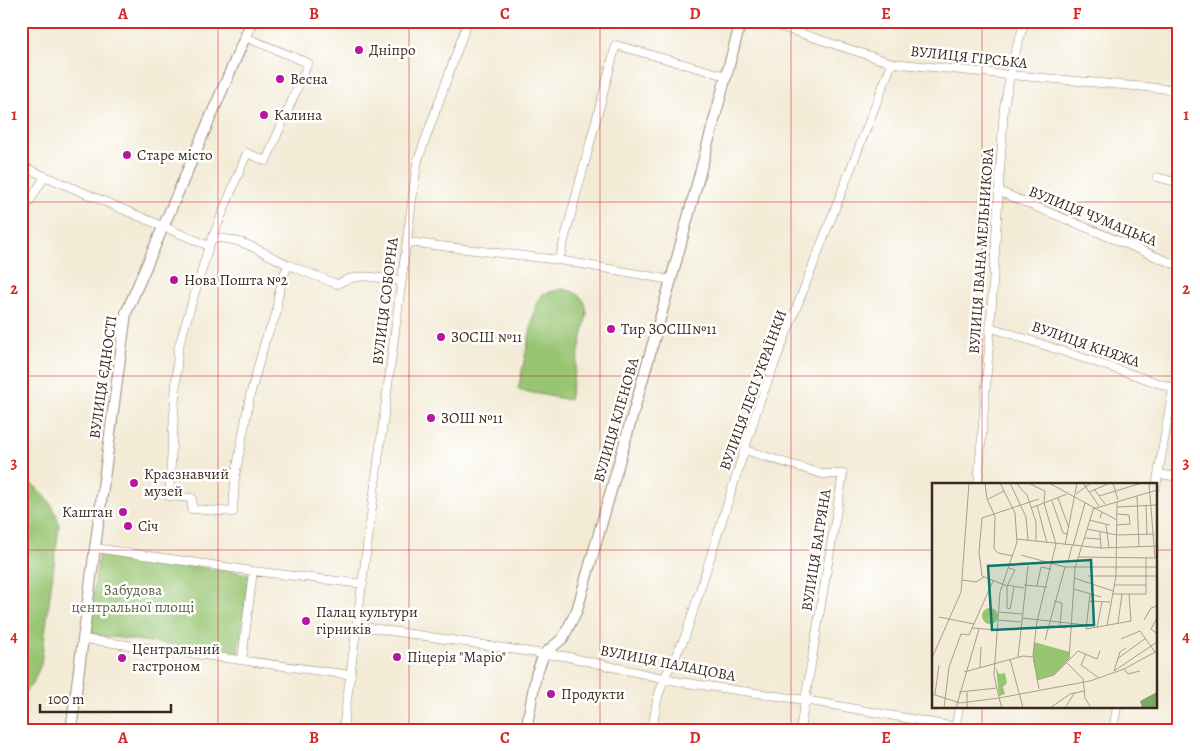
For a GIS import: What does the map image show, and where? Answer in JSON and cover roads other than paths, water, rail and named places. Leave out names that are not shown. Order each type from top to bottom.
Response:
[{"type":"street","name":"ВУЛИЦЯ ЄДНОСТІ","points":[[71,730],[126,313],[252,21]]},
{"type":"street","name":"ВУЛИЦЯ КЛЕНОВА","points":[[526,730],[536,675],[544,654],[563,638],[577,610],[671,280],[741,21]]},
{"type":"street","name":"ВУЛИЦЯ ГІРСЬКА","points":[[763,21],[892,63],[1179,90]]},
{"type":"street","name":"ВУЛИЦЯ ІВАНА МЕЛЬНИКОВА","points":[[978,483],[1004,108],[1010,75],[1026,21]]},
{"type":"street","name":"ВУЛИЦЯ СОБОРНА","points":[[344,730],[417,163],[465,29]]},
{"type":"street","points":[[245,37],[308,64],[266,161],[247,153],[208,246],[178,349],[170,496],[192,498],[192,509],[233,512],[235,477],[250,396],[265,341],[276,315],[284,274],[289,265]]},
{"type":"street","points":[[559,260],[616,45],[726,76]]},
{"type":"street","name":"ВУЛИЦЯ ЛЕСІ УКРАЇНКИ","points":[[652,730],[657,700],[664,679],[685,637],[764,392],[892,63]]},
{"type":"street","points":[[21,166],[208,246]]},
{"type":"street","points":[[21,216],[45,176]]},
{"type":"street","points":[[1157,177],[1179,183]]},
{"type":"street","name":"ВУЛИЦЯ ЧУМАЦЬКА","points":[[998,191],[1179,266]]},
{"type":"street","points":[[212,238],[226,238],[245,243],[289,265],[337,284],[349,278],[362,276],[402,280]]},
{"type":"street","points":[[407,242],[559,260],[671,280]]},
{"type":"street","name":"ВУЛИЦЯ КНЯЖА","points":[[990,327],[1176,389],[1157,483]]},
{"type":"street","name":"ВУЛИЦЯ БАГРЯНА","points":[[745,450],[822,474],[843,474],[800,730]]},
{"type":"street","points":[[1158,474],[1179,477]]},
{"type":"street","points":[[95,548],[253,571],[363,584]]},
{"type":"street","points":[[242,660],[253,571]]},
{"type":"street","name":"ВУЛИЦЯ ПАЛАЦОВА","points":[[358,626],[564,656],[664,679],[805,700],[973,730]]},
{"type":"street","points":[[83,639],[351,675]]},
{"type":"street","points":[[955,728],[959,708]]},
{"type":"street","points":[[1113,730],[1117,708]]},
{"type":"place","name":"Дніпро","points":[[359,50]]},
{"type":"place","name":"Весна","points":[[280,79]]},
{"type":"place","name":"Калина","points":[[264,115]]},
{"type":"place","name":"Старе місто","points":[[127,155]]},
{"type":"place","name":"Нова Пошта №2","points":[[174,280]]},
{"type":"place","name":"Тир ЗОСШ№11","points":[[611,329]]},
{"type":"place","name":"ЗОСШ №11","points":[[441,337]]},
{"type":"place","name":"ЗОШ №11","points":[[431,418]]},
{"type":"place","name":"Краєзнавчий музей","points":[[134,483]]},
{"type":"place","name":"Каштан","points":[[123,512]]},
{"type":"place","name":"Січ","points":[[128,526]]},
{"type":"place","name":"Палац культури гірників","points":[[306,621]]},
{"type":"place","name":"Піцерія \"Маріо\"","points":[[397,657]]},
{"type":"place","name":"Центральний гастроном","points":[[122,658]]},
{"type":"place","name":"Продукти","points":[[551,694]]},
{"type":"park label","name":"Забудова центральної площі","points":[[133,598]]}]
